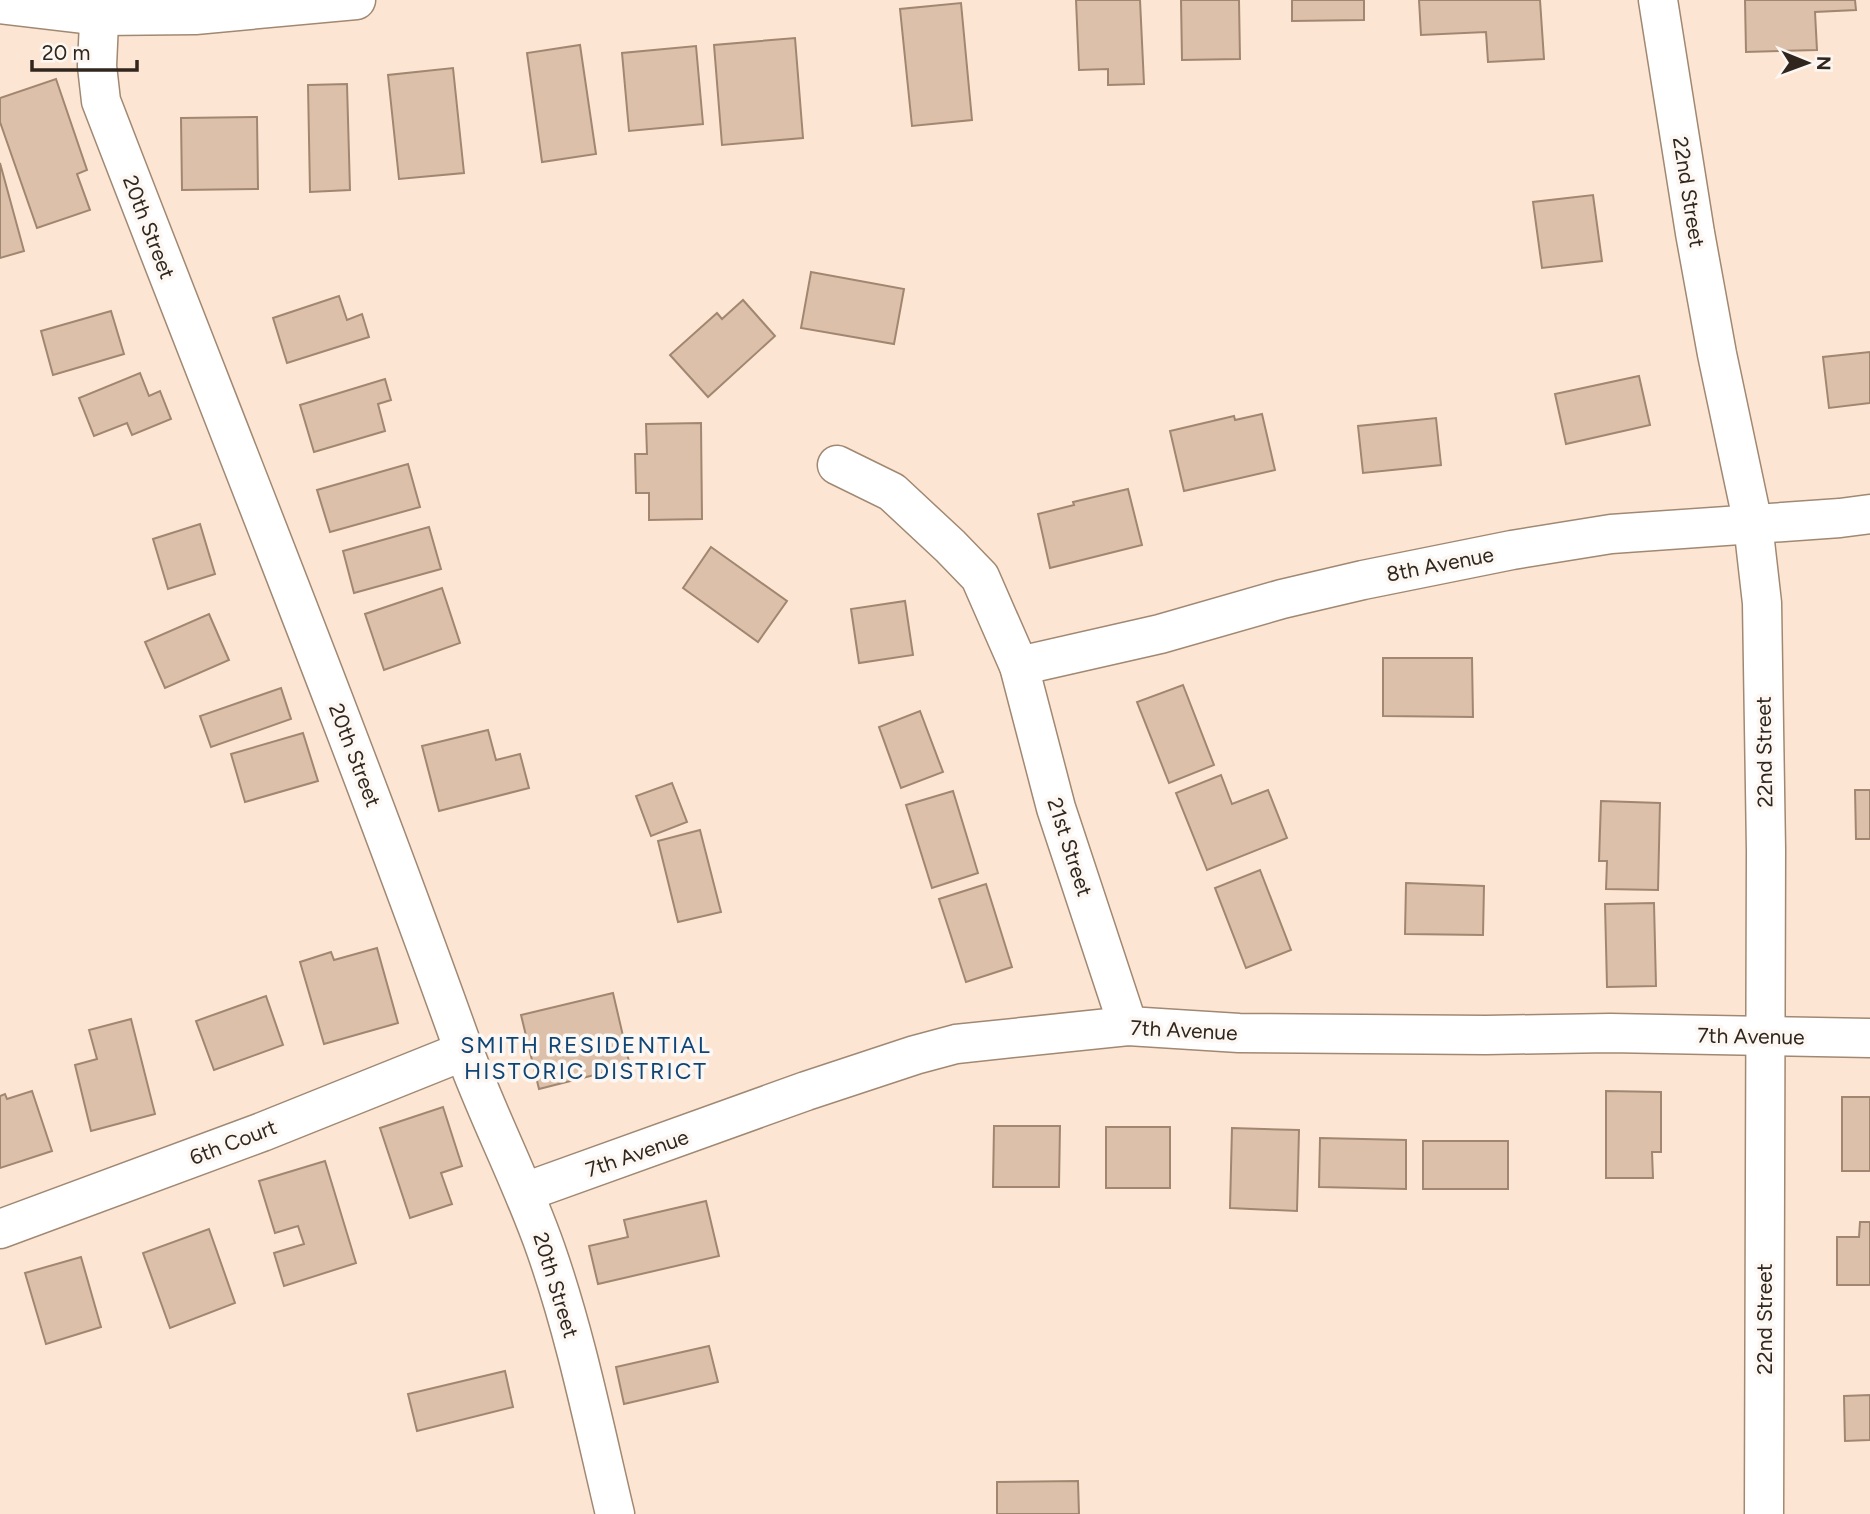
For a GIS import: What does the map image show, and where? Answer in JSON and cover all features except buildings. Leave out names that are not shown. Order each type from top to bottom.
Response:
[{"type":"street","points":[[0,4],[193,8],[356,0]]},
{"type":"street","name":"22nd Street","points":[[1658,0],[1695,233],[1753,524],[1762,603],[1766,850],[1764,1514]]},
{"type":"street","name":"20th Street","points":[[100,8],[97,66],[101,101],[404,881],[464,1051],[525,1192],[547,1252],[571,1332],[615,1514]]},
{"type":"street","name":"21st Street","points":[[837,465],[892,492],[980,577],[1019,666],[1056,808],[1128,1026]]},
{"type":"street","name":"8th Avenue","points":[[1019,666],[1160,634],[1283,599],[1363,580],[1512,550],[1611,534],[1870,514]]},
{"type":"street","name":"7th Avenue","points":[[525,1192],[806,1091],[956,1044],[1128,1026],[1239,1033],[1610,1033],[1870,1038]]},
{"type":"street","name":"6th Court","points":[[0,1229],[262,1132],[464,1051]]},
{"type":"district","name":"SMITH RESIDENTIAL HISTORIC DISTRICT","points":[[586,1058]]}]
